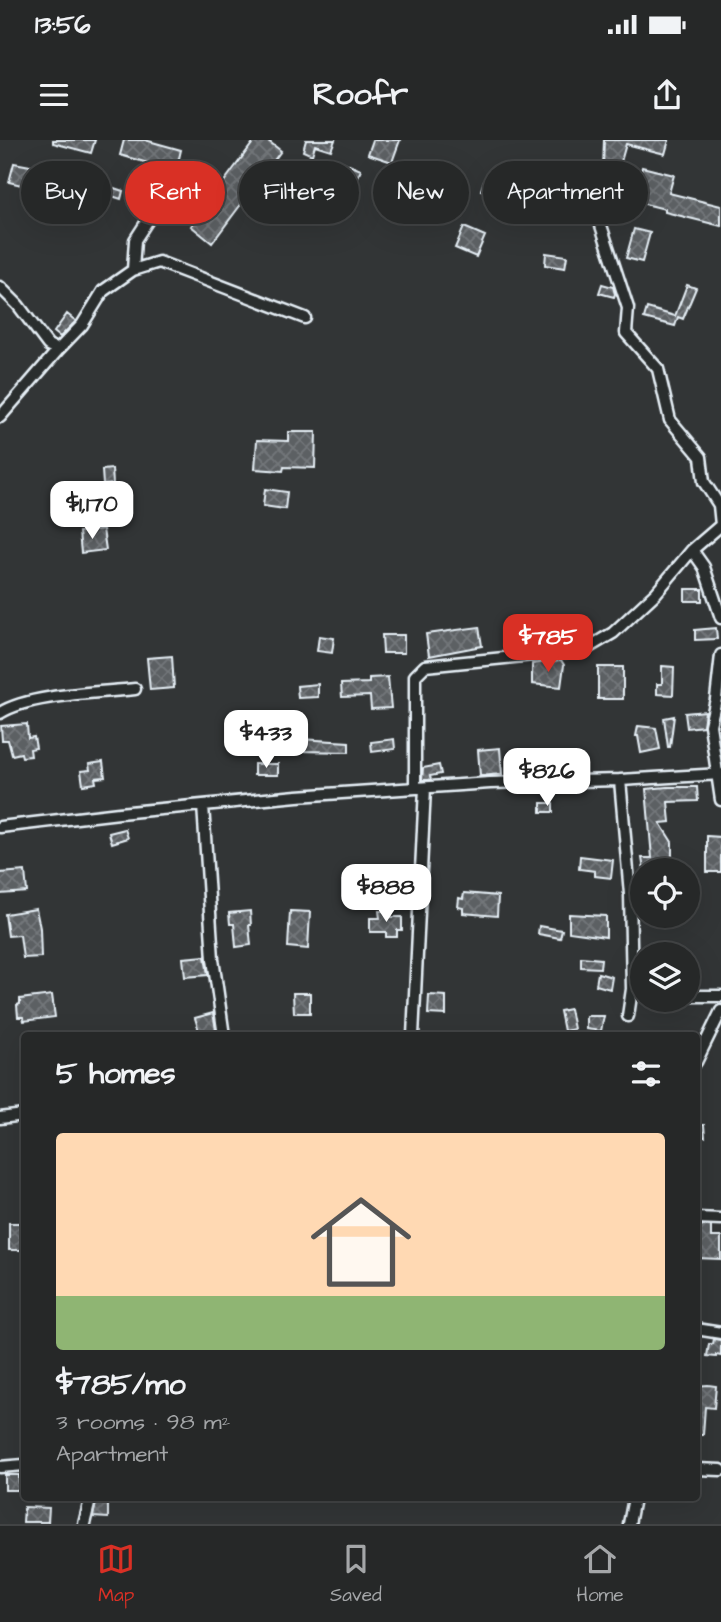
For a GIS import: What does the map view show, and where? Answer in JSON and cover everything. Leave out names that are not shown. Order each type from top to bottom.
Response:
[{"type":"street","points":[[133,270],[135,240],[145,224]]},
{"type":"street","points":[[413,1032],[420,788],[415,676],[425,666],[584,650],[613,633],[656,593],[692,550],[721,525],[720,504],[704,482],[701,457],[670,420],[658,369],[626,333],[628,309],[600,224]]},
{"type":"street","points":[[0,417],[82,325],[103,291],[133,270],[159,262],[305,318]]},
{"type":"street","points":[[0,287],[18,305],[48,345],[58,350]]},
{"type":"street","points":[[692,550],[704,567],[721,618]]},
{"type":"street","points":[[721,654],[710,725],[721,800]]},
{"type":"street","points":[[0,713],[9,707],[41,699],[135,689]]},
{"type":"street","points":[[0,827],[297,796],[490,783],[620,780],[719,774]]},
{"type":"street","points":[[620,780],[634,942]]},
{"type":"street","points":[[203,805],[213,959],[223,1032]]},
{"type":"street","points":[[700,996],[721,996]]},
{"type":"street","points":[[628,1016],[630,1010]]},
{"type":"street","points":[[700,1054],[721,1012]]},
{"type":"street","points":[[0,1118],[21,1115]]},
{"type":"street","points":[[700,1218],[721,1219]]},
{"type":"street","points":[[700,1330],[721,1333]]},
{"type":"street","points":[[0,1467],[21,1465]]},
{"type":"street","points":[[700,1469],[721,1470]]},
{"type":"street","points":[[84,1524],[89,1501]]},
{"type":"street","points":[[629,1524],[633,1501]]},
{"type":"building","points":[[53,140],[95,140],[91,153],[53,143]]},
{"type":"building","points":[[124,140],[145,140],[181,150],[178,161],[141,161],[120,155]]},
{"type":"building","points":[[255,140],[267,140],[281,151],[274,161],[239,161]]},
{"type":"building","points":[[306,140],[335,140],[331,150],[315,145],[312,155],[303,151]]},
{"type":"building","points":[[373,140],[400,140],[392,161],[368,154]]},
{"type":"building","points":[[604,140],[669,140],[665,154],[626,144],[621,161],[603,161]]},
{"type":"building","points":[[239,162],[239,207],[212,243],[191,226],[225,224],[225,180]]},
{"type":"building","points":[[14,163],[21,164],[21,185],[9,182]]},
{"type":"building","points":[[648,168],[674,175],[669,193],[721,206],[721,226],[665,212],[665,209],[648,205]]},
{"type":"building","points":[[111,187],[123,191],[121,199],[111,196]]},
{"type":"building","points":[[464,227],[485,236],[476,257],[455,248]]},
{"type":"building","points":[[634,229],[650,233],[642,262],[626,258]]},
{"type":"building","points":[[546,253],[567,256],[565,268],[545,265]]},
{"type":"building","points":[[602,284],[613,287],[614,297],[599,293]]},
{"type":"building","points":[[687,285],[696,288],[683,319],[678,317],[675,326],[644,318],[647,308],[675,316]]},
{"type":"building","points":[[67,314],[76,321],[60,337],[54,332]]},
{"type":"building","points":[[288,432],[316,432],[315,468],[284,467],[283,471],[255,469],[257,440],[288,441]]},
{"type":"building","points":[[112,469],[113,484],[103,485],[102,470]]},
{"type":"building","points":[[265,489],[287,492],[285,509],[263,506]]},
{"type":"building","points":[[70,502],[74,516],[56,521],[53,507]]},
{"type":"building","points":[[103,529],[106,550],[81,553],[79,532]]},
{"type":"building","points":[[685,589],[702,589],[702,601],[685,601]]},
{"type":"building","points":[[479,627],[482,646],[429,656],[426,634]]},
{"type":"building","points":[[716,628],[717,639],[695,640],[695,630]]},
{"type":"building","points":[[382,635],[404,635],[404,653],[383,653]]},
{"type":"building","points":[[319,636],[334,638],[332,653],[317,651]]},
{"type":"building","points":[[172,656],[174,688],[150,690],[147,658]]},
{"type":"building","points":[[561,660],[564,665],[561,687],[532,684],[532,664]]},
{"type":"building","points":[[662,666],[674,667],[673,695],[657,694],[657,684],[662,684]]},
{"type":"building","points":[[598,667],[623,667],[623,699],[598,699]]},
{"type":"building","points":[[388,677],[391,708],[371,709],[370,696],[342,697],[341,684],[369,683],[369,678]]},
{"type":"building","points":[[318,684],[318,697],[298,698],[297,686]]},
{"type":"building","points":[[705,711],[703,726],[687,728],[685,713]]},
{"type":"building","points":[[674,716],[670,747],[668,747],[664,718]]},
{"type":"building","points":[[27,724],[28,738],[34,737],[36,748],[30,749],[31,756],[22,757],[21,753],[12,755],[8,740],[2,740],[1,726]]},
{"type":"building","points":[[638,726],[656,728],[660,749],[641,753],[636,736]]},
{"type":"building","points":[[300,739],[349,742],[349,752],[299,751]]},
{"type":"building","points":[[394,739],[395,749],[372,752],[371,742]]},
{"type":"building","points":[[500,748],[502,774],[480,776],[478,750]]},
{"type":"building","points":[[103,762],[105,777],[95,778],[96,783],[83,785],[81,771],[90,770],[89,764]]},
{"type":"building","points":[[254,764],[278,764],[278,775],[254,775]]},
{"type":"building","points":[[439,765],[441,774],[430,776],[431,780],[422,780],[423,768]]},
{"type":"building","points":[[697,787],[698,801],[668,802],[670,822],[660,823],[672,842],[672,858],[652,858],[646,789]]},
{"type":"building","points":[[541,803],[553,803],[553,812],[541,812]]},
{"type":"building","points":[[125,829],[128,838],[112,843],[109,833]]},
{"type":"building","points":[[707,836],[721,837],[721,872],[707,872]]},
{"type":"building","points":[[580,856],[613,860],[611,878],[595,876],[595,871],[579,869]]},
{"type":"building","points":[[25,871],[27,892],[0,894],[0,873]]},
{"type":"building","points":[[464,893],[498,896],[497,916],[463,913],[463,908],[458,907],[459,898],[463,899]]},
{"type":"building","points":[[36,909],[41,957],[23,958],[20,935],[8,936],[5,914]]},
{"type":"building","points":[[250,911],[251,945],[236,947],[234,924],[230,924],[229,913]]},
{"type":"building","points":[[290,911],[310,912],[308,949],[288,947]]},
{"type":"building","points":[[379,911],[391,911],[391,917],[402,917],[402,930],[397,930],[397,937],[386,937],[386,932],[370,932],[370,918],[380,918]]},
{"type":"building","points":[[569,914],[606,916],[606,937],[569,932]]},
{"type":"building","points":[[539,926],[562,930],[560,938],[538,934]]},
{"type":"building","points":[[205,956],[208,975],[185,977],[183,958]]},
{"type":"building","points":[[581,957],[601,959],[600,968],[581,967]]},
{"type":"building","points":[[598,973],[612,977],[610,989],[596,985]]},
{"type":"building","points":[[293,993],[310,993],[310,1013],[294,1013]]},
{"type":"building","points":[[52,995],[55,1017],[24,1021],[23,1017],[18,1017],[17,1005],[20,1004],[20,999]]},
{"type":"building","points":[[429,995],[446,996],[446,1015],[428,1014]]},
{"type":"building","points":[[570,1009],[574,1029],[564,1031],[560,1011]]},
{"type":"building","points":[[213,1013],[216,1030],[199,1032],[195,1018]]},
{"type":"building","points":[[586,1016],[604,1016],[601,1031],[586,1029]]},
{"type":"building","points":[[700,1125],[704,1125],[705,1137],[700,1137]]},
{"type":"building","points":[[9,1223],[21,1223],[21,1250],[9,1250]]},
{"type":"building","points":[[700,1225],[711,1226],[711,1237],[721,1237],[721,1259],[700,1258]]},
{"type":"building","points":[[714,1339],[721,1340],[721,1356],[707,1356],[709,1344],[713,1344]]},
{"type":"building","points":[[700,1386],[716,1386],[714,1408],[705,1407],[703,1435],[700,1435]]},
{"type":"building","points":[[5,1475],[19,1475],[19,1490],[5,1490]]},
{"type":"building","points":[[96,1503],[108,1503],[108,1518],[93,1517]]},
{"type":"building","points":[[24,1507],[49,1508],[48,1522],[23,1522]]}]
